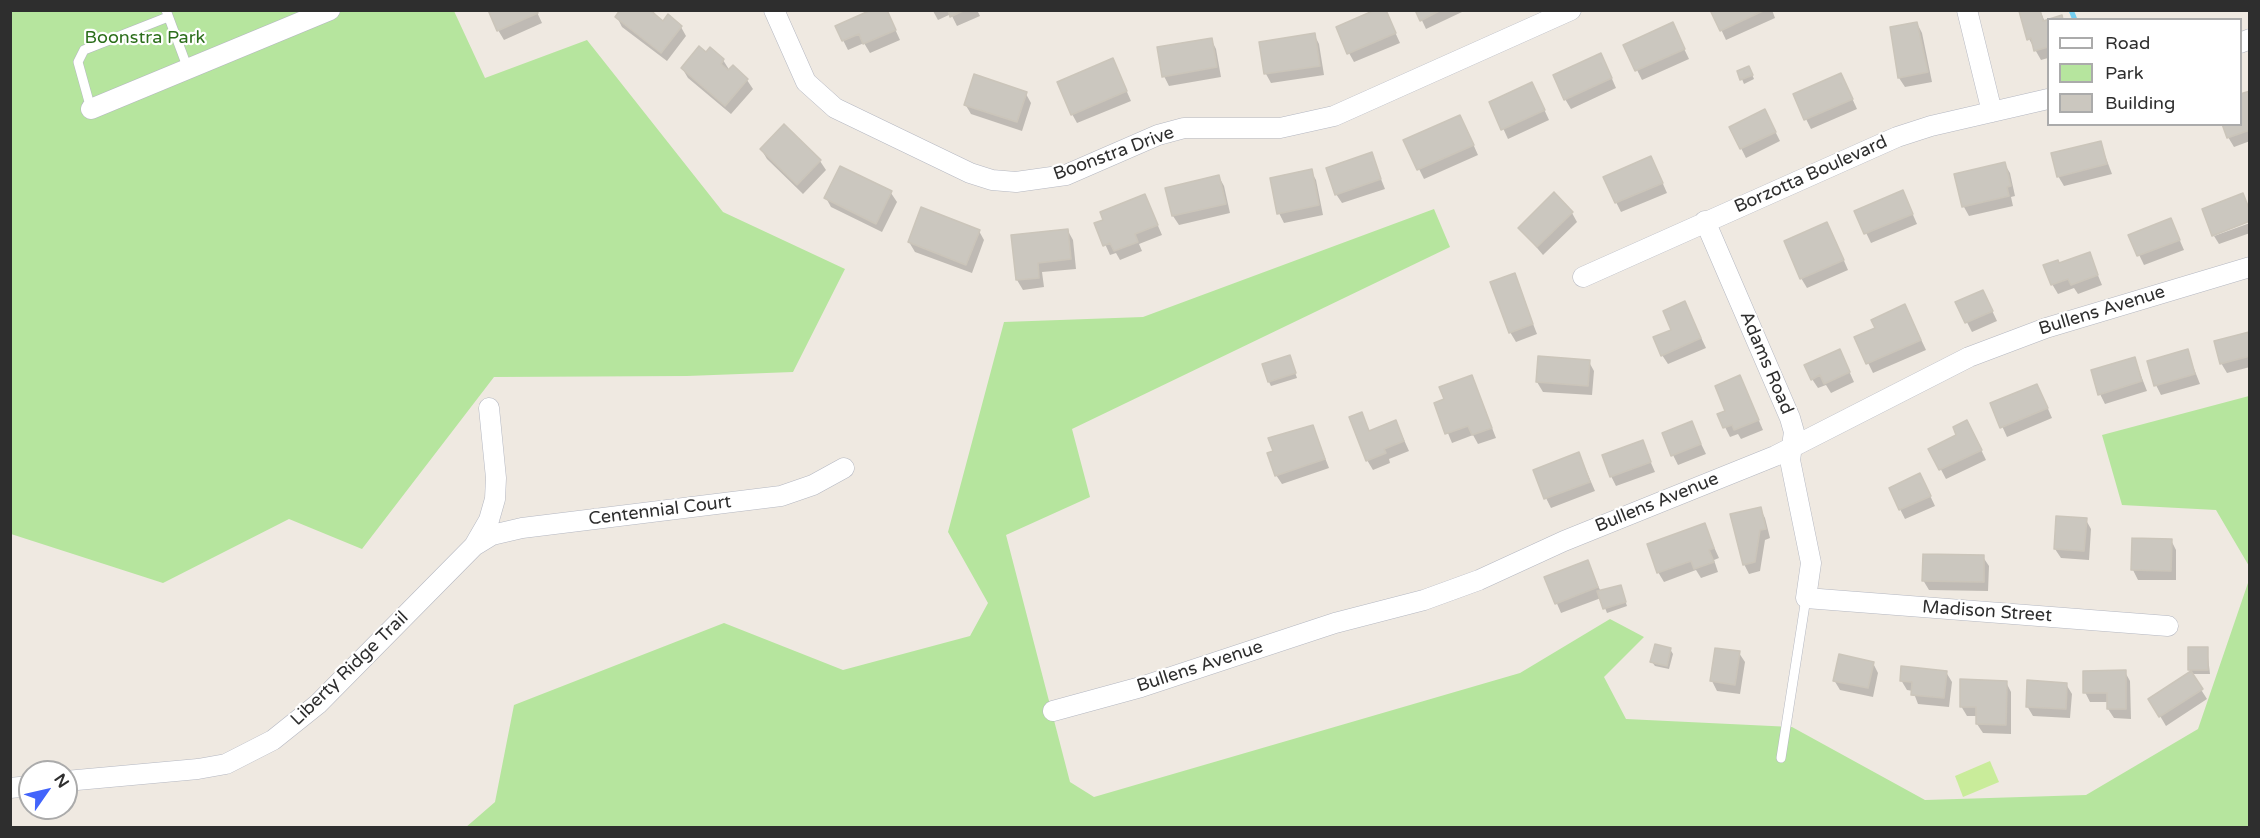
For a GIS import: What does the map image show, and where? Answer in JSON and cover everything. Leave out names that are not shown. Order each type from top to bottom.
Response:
[{"type":"street","points":[[91,110],[330,10]]},
{"type":"street","name":"Boonstra Drive","points":[[774,10],[806,82],[835,108],[970,174],[992,180],[1016,182],[1066,175],[1158,135],[1184,128],[1280,128],[1334,116],[1535,18],[1572,10]]},
{"type":"street","points":[[1967,10],[1992,112]]},
{"type":"street","name":"Borzotta Boulevard","points":[[1583,277],[1897,137],[1931,126],[2047,99]]},
{"type":"street","name":"Adams Road","points":[[1705,221],[1790,418],[1793,446],[1790,460],[1811,563],[1806,598]]},
{"type":"street","name":"Bullens Avenue","points":[[1053,711],[1141,687],[1335,623],[1424,600],[1479,580],[1564,541],[1775,456],[1969,357],[2046,328],[2250,267]]},
{"type":"street","name":"Liberty Ridge Trail","points":[[78,780],[198,769],[226,764],[252,753],[273,740],[318,704],[474,546],[489,520],[495,499],[496,478],[489,408]]},
{"type":"street","name":"Centennial Court","points":[[474,546],[492,535],[522,528],[781,496],[813,485],[844,468]]},
{"type":"street","name":"Madison Street","points":[[1806,598],[2168,626]]},
{"type":"lane","points":[[91,110],[78,62],[84,50],[167,14],[188,69]]},
{"type":"lane","name":"Adams Road","points":[[1781,758],[1806,598]]},
{"type":"green space","name":"Boonstra Park","points":[[11,11],[454,11],[485,78],[587,40],[723,212],[845,269],[793,372],[687,376],[494,377],[362,549],[289,519],[163,583],[11,534]]},
{"type":"green space","points":[[1434,209],[1450,247],[1072,429],[1090,497],[1006,535],[1070,782],[1094,797],[1520,673],[1610,619],[1644,637],[1604,677],[1626,719],[1792,727],[1925,800],[2086,795],[2198,729],[2249,580],[2249,827],[465,828],[495,802],[514,705],[724,623],[843,670],[970,636],[988,603],[948,532],[1004,322],[1143,317]]},
{"type":"green space","points":[[2250,396],[2249,566],[2216,510],[2122,505],[2102,435]]},
{"type":"green space","points":[[1990,761],[1999,782],[1963,797],[1955,776]]},
{"type":"building","points":[[488,10],[537,10],[538,13],[497,31]]},
{"type":"building","points":[[620,10],[650,10],[663,21],[668,14],[682,26],[661,53],[615,17]]},
{"type":"building","points":[[871,10],[887,10],[896,30],[863,44],[859,34],[842,41],[835,26]]},
{"type":"building","points":[[948,10],[965,10],[950,17]]},
{"type":"building","points":[[1375,10],[1386,10],[1396,33],[1347,54],[1336,27]]},
{"type":"building","points":[[1415,10],[1441,10],[1420,21]]},
{"type":"building","points":[[1710,10],[1765,10],[1720,31]]},
{"type":"building","points":[[2040,10],[2043,21],[2047,20],[2047,47],[2034,51],[2031,38],[2027,40],[2019,11]]},
{"type":"building","points":[[1673,22],[1685,49],[1635,71],[1623,45]]},
{"type":"building","points":[[1917,22],[1928,72],[1898,78],[1890,27]]},
{"type":"building","points":[[1315,33],[1320,66],[1264,74],[1259,42]]},
{"type":"building","points":[[1212,38],[1217,67],[1162,77],[1157,47]]},
{"type":"building","points":[[699,46],[706,52],[710,47],[724,59],[721,64],[728,70],[733,65],[748,79],[725,106],[681,68]]},
{"type":"building","points":[[1601,53],[1612,78],[1564,100],[1553,75]]},
{"type":"building","points":[[1113,58],[1127,91],[1071,115],[1057,82]]},
{"type":"building","points":[[1749,66],[1753,75],[1740,80],[1737,71]]},
{"type":"building","points":[[1841,73],[1853,99],[1804,120],[1793,94]]},
{"type":"building","points":[[974,74],[1027,92],[1017,122],[964,105]]},
{"type":"building","points":[[1532,82],[1545,110],[1501,130],[1489,102]]},
{"type":"building","points":[[2250,91],[2250,130],[2227,138],[2223,126],[2242,126],[2242,93]]},
{"type":"building","points":[[1765,109],[1776,132],[1740,149],[1729,127]]},
{"type":"building","points":[[1460,115],[1474,145],[1417,170],[1403,140]]},
{"type":"building","points":[[784,124],[821,160],[797,185],[760,149]]},
{"type":"building","points":[[2101,141],[2107,164],[2057,177],[2051,153]]},
{"type":"building","points":[[1372,152],[1381,179],[1335,195],[1326,168]]},
{"type":"building","points":[[1651,156],[1663,183],[1615,203],[1603,177]]},
{"type":"building","points":[[2005,162],[2011,186],[2007,187],[2009,196],[1962,207],[1954,174]]},
{"type":"building","points":[[840,166],[892,191],[876,224],[824,198]]},
{"type":"building","points":[[1312,169],[1319,205],[1277,214],[1270,178]]},
{"type":"building","points":[[1219,175],[1226,204],[1172,216],[1165,188]]},
{"type":"building","points":[[1903,190],[1913,214],[1864,234],[1854,211]]},
{"type":"building","points":[[1554,192],[1573,212],[1537,247],[1518,228]]},
{"type":"building","points":[[2243,193],[2250,211],[2250,221],[2212,236],[2202,209]]},
{"type":"building","points":[[1145,194],[1158,225],[1135,234],[1138,242],[1114,251],[1110,243],[1103,246],[1094,223],[1103,220],[1100,212]]},
{"type":"building","points":[[921,207],[980,230],[966,265],[908,242]]},
{"type":"building","points":[[2171,218],[2180,240],[2137,256],[2128,235]]},
{"type":"building","points":[[1827,222],[1844,260],[1800,279],[1784,241]]},
{"type":"building","points":[[1068,229],[1071,259],[1038,263],[1039,278],[1016,280],[1011,235]]},
{"type":"building","points":[[2090,252],[2098,275],[2071,285],[2068,279],[2051,285],[2043,265],[2058,260],[2059,263]]},
{"type":"building","points":[[1515,273],[1533,324],[1509,333],[1490,282]]},
{"type":"building","points":[[1983,290],[1993,311],[1965,323],[1955,302]]},
{"type":"building","points":[[1685,301],[1701,338],[1661,356],[1653,337],[1671,330],[1663,311]]},
{"type":"building","points":[[1905,304],[1921,340],[1866,364],[1854,337],[1875,328],[1871,320]]},
{"type":"building","points":[[2249,332],[2250,356],[2220,364],[2214,341]]},
{"type":"building","points":[[1840,349],[1850,372],[1824,384],[1820,375],[1811,380],[1804,365]]},
{"type":"building","points":[[2188,349],[2195,374],[2154,386],[2147,361]]},
{"type":"building","points":[[1290,355],[1296,373],[1268,382],[1262,364]]},
{"type":"building","points":[[1538,356],[1590,360],[1588,386],[1536,382]]},
{"type":"building","points":[[2135,357],[2142,381],[2098,395],[2091,370]]},
{"type":"building","points":[[1472,375],[1492,428],[1472,435],[1468,426],[1445,434],[1434,403],[1444,399],[1439,387]]},
{"type":"building","points":[[1740,375],[1759,420],[1734,430],[1732,425],[1723,428],[1717,414],[1725,411],[1715,386]]},
{"type":"building","points":[[2037,384],[2048,408],[2000,428],[1990,403]]},
{"type":"building","points":[[1362,412],[1369,431],[1396,420],[1404,441],[1384,449],[1386,453],[1366,461],[1349,417]]},
{"type":"building","points":[[1967,420],[1982,450],[1939,470],[1928,449],[1956,435],[1953,427]]},
{"type":"building","points":[[1692,421],[1701,444],[1671,456],[1662,433]]},
{"type":"building","points":[[1313,425],[1325,459],[1275,476],[1267,453],[1273,451],[1268,438]]},
{"type":"building","points":[[1643,440],[1651,462],[1610,477],[1602,455]]},
{"type":"building","points":[[1579,452],[1590,482],[1544,499],[1533,470]]},
{"type":"building","points":[[1920,473],[1931,496],[1899,510],[1889,488]]},
{"type":"building","points":[[1761,507],[1766,529],[1760,530],[1755,562],[1743,565],[1730,514]]},
{"type":"building","points":[[2056,516],[2087,518],[2084,551],[2054,549]]},
{"type":"building","points":[[1705,523],[1714,548],[1709,550],[1714,562],[1694,569],[1691,561],[1657,573],[1647,544]]},
{"type":"building","points":[[2132,538],[2172,539],[2171,571],[2131,570]]},
{"type":"building","points":[[1923,554],[1984,555],[1984,582],[1922,581]]},
{"type":"building","points":[[1588,560],[1598,587],[1555,604],[1544,577]]},
{"type":"building","points":[[1621,585],[1626,602],[1603,609],[1597,591]]},
{"type":"building","points":[[1655,644],[1671,648],[1667,666],[1650,662]]},
{"type":"building","points":[[2188,647],[2208,647],[2208,670],[2188,670]]},
{"type":"building","points":[[1715,648],[1740,651],[1735,685],[1710,681]]},
{"type":"building","points":[[1839,654],[1874,662],[1868,688],[1833,681]]},
{"type":"building","points":[[1901,666],[1947,671],[1944,698],[1911,695],[1912,682],[1900,681]]},
{"type":"building","points":[[2126,670],[2126,709],[2107,709],[2107,693],[2083,693],[2083,671]]},
{"type":"building","points":[[2191,671],[2203,689],[2159,717],[2148,699]]},
{"type":"building","points":[[1960,679],[2007,681],[2006,725],[1976,724],[1976,707],[1960,707]]},
{"type":"building","points":[[2027,680],[2067,683],[2066,709],[2026,707]]},
{"type":"waterway","points":[[2071,10],[2074,18]]}]
